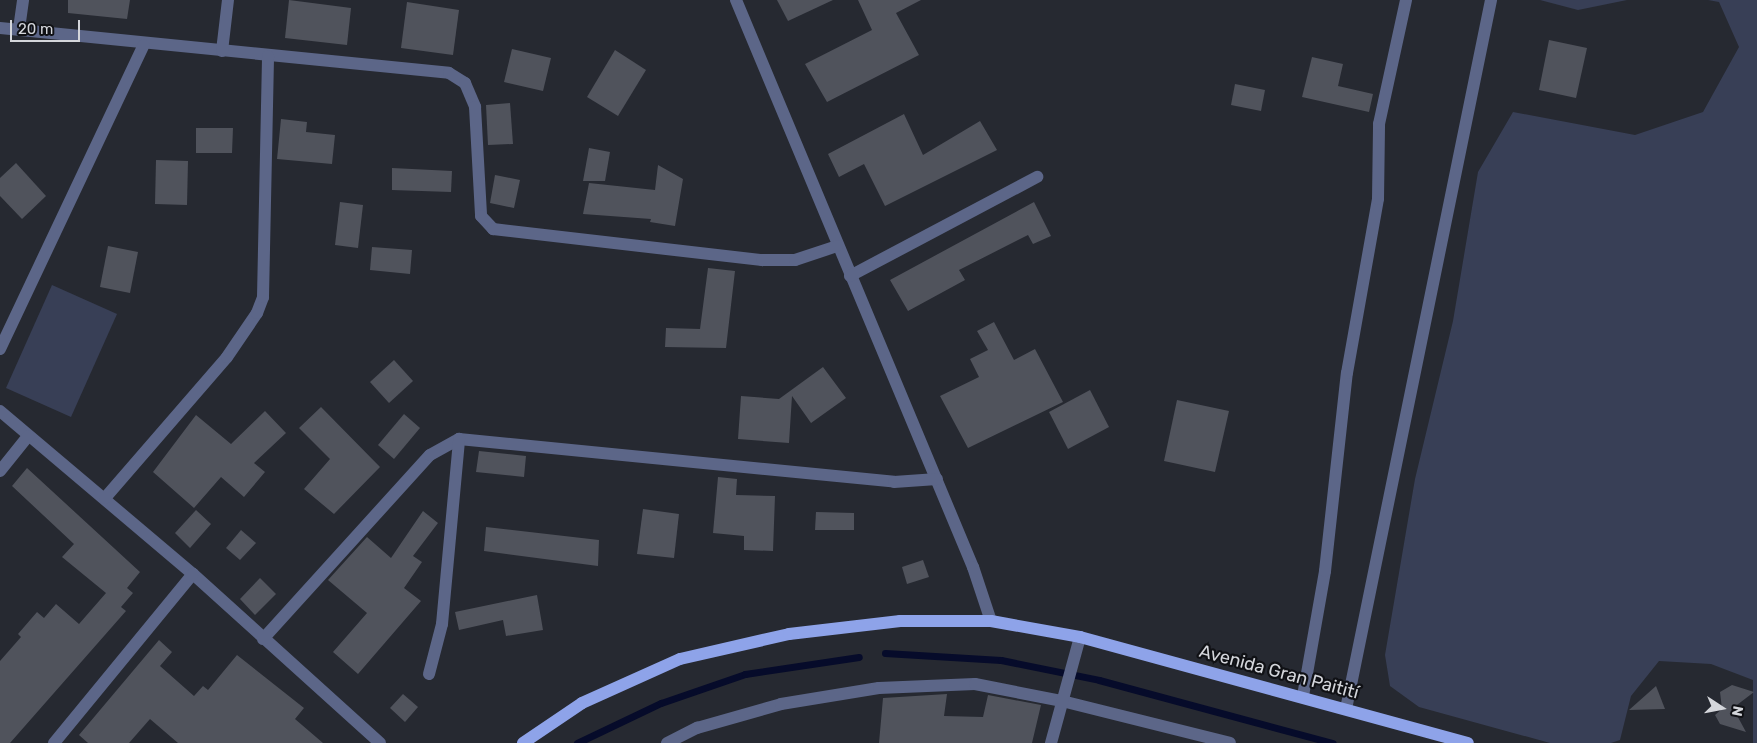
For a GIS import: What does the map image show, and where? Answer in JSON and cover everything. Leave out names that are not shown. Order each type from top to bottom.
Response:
[{"type":"main road","name":"Avenida Gran Paitití","points":[[523,743],[582,703],[680,659],[789,634],[900,621],[992,621],[1080,637],[1303,696],[1468,743]]},
{"type":"street","points":[[19,29],[22,0]]},
{"type":"street","points":[[222,51],[228,0]]},
{"type":"street","points":[[736,0],[837,246],[937,480],[992,621]]},
{"type":"street","points":[[1303,696],[1325,571],[1347,373],[1378,199],[1378,124],[1406,0]]},
{"type":"street","points":[[1346,708],[1492,0]]},
{"type":"street","points":[[0,28],[144,45],[449,73],[465,83],[475,107],[481,216],[493,229],[762,260],[794,260],[837,246]]},
{"type":"street","points":[[0,349],[144,45]]},
{"type":"street","points":[[105,498],[227,357],[257,312],[263,297],[268,56]]},
{"type":"street","points":[[850,276],[1037,177]]},
{"type":"street","points":[[0,411],[193,574],[375,741]]},
{"type":"street","points":[[0,471],[28,436]]},
{"type":"street","points":[[263,639],[430,455],[459,440],[894,482],[937,480]]},
{"type":"street","points":[[429,674],[442,624],[459,440]]},
{"type":"street","points":[[54,743],[193,574]]},
{"type":"street","points":[[1051,743],[1080,637]]},
{"type":"street","points":[[667,743],[697,728],[781,704],[879,688],[974,684],[1065,695],[1230,743]]},
{"type":"shaded area","points":[[1540,0],[1627,0],[1578,10]]},
{"type":"shaded area","points":[[1708,0],[1757,0],[1757,743],[1753,743],[1753,680],[1711,664],[1659,661],[1631,696],[1620,740],[1611,743],[1550,743],[1419,707],[1390,686],[1385,655],[1415,479],[1453,321],[1478,172],[1513,112],[1635,135],[1703,112],[1739,47],[1719,2]]},
{"type":"shaded area","points":[[52,285],[117,314],[71,417],[6,388]]},
{"type":"building","points":[[68,0],[130,0],[127,19],[68,13]]},
{"type":"building","points":[[289,0],[351,8],[347,45],[285,38]]},
{"type":"building","points":[[777,0],[833,0],[788,21]]},
{"type":"building","points":[[858,0],[921,0],[896,13],[919,55],[827,102],[805,64],[872,30]]},
{"type":"building","points":[[407,2],[459,10],[453,55],[401,48]]},
{"type":"building","points":[[1549,40],[1587,48],[1576,98],[1539,90]]},
{"type":"building","points":[[512,49],[551,58],[543,91],[504,82]]},
{"type":"building","points":[[615,50],[646,70],[618,116],[587,97]]},
{"type":"building","points":[[1312,57],[1343,64],[1338,86],[1373,94],[1369,112],[1302,97]]},
{"type":"building","points":[[1235,84],[1265,90],[1261,111],[1231,105]]},
{"type":"building","points":[[510,103],[513,144],[488,145],[486,105]]},
{"type":"building","points":[[904,114],[923,155],[980,121],[997,150],[885,206],[864,164],[839,177],[828,154]]},
{"type":"building","points":[[281,119],[307,122],[306,132],[335,135],[332,164],[277,159]]},
{"type":"building","points":[[196,128],[233,128],[232,153],[196,153]]},
{"type":"building","points":[[589,148],[610,152],[605,181],[583,181]]},
{"type":"building","points":[[156,160],[188,161],[187,205],[155,204]]},
{"type":"building","points":[[16,163],[46,196],[22,219],[0,196],[0,178]]},
{"type":"building","points":[[658,165],[683,179],[675,226],[650,222],[651,219],[583,214],[589,183],[655,190]]},
{"type":"building","points":[[392,168],[452,171],[451,192],[392,190]]},
{"type":"building","points":[[495,175],[520,180],[514,208],[490,203]]},
{"type":"building","points":[[340,202],[363,205],[358,248],[335,245]]},
{"type":"building","points":[[1034,202],[1051,236],[1033,244],[1028,235],[959,270],[965,280],[908,311],[890,280]]},
{"type":"building","points":[[108,246],[138,252],[130,293],[100,287]]},
{"type":"building","points":[[372,247],[412,250],[410,274],[370,270]]},
{"type":"building","points":[[708,268],[735,271],[726,348],[665,347],[666,328],[700,329]]},
{"type":"building","points":[[994,322],[1014,360],[1035,349],[1063,402],[968,448],[940,396],[979,377],[970,359],[988,350],[977,331]]},
{"type":"building","points":[[394,360],[413,381],[389,403],[370,382]]},
{"type":"building","points":[[823,367],[846,398],[811,423],[792,396],[789,443],[738,439],[741,396],[779,399]]},
{"type":"building","points":[[1090,390],[1109,427],[1068,449],[1049,412]]},
{"type":"building","points":[[1177,400],[1229,411],[1215,472],[1164,461]]},
{"type":"building","points":[[321,407],[380,467],[334,514],[304,489],[330,459],[299,428]]},
{"type":"building","points":[[265,411],[286,433],[254,463],[265,472],[244,497],[221,477],[194,508],[153,472],[196,415],[231,444]]},
{"type":"building","points":[[404,414],[420,428],[394,459],[378,445]]},
{"type":"building","points":[[479,451],[526,456],[524,477],[476,472]]},
{"type":"building","points":[[27,468],[140,572],[127,588],[133,593],[121,607],[126,611],[10,743],[0,743],[0,661],[21,637],[18,634],[37,612],[44,618],[56,604],[79,624],[106,593],[62,557],[74,544],[12,486]]},
{"type":"building","points":[[718,477],[737,479],[736,495],[775,496],[773,551],[744,550],[744,536],[713,533]]},
{"type":"building","points":[[643,509],[679,514],[674,558],[637,554]]},
{"type":"building","points":[[196,510],[211,524],[190,548],[175,533]]},
{"type":"building","points":[[423,511],[438,523],[413,556],[422,562],[404,588],[421,601],[358,674],[333,652],[367,613],[328,580],[367,537],[391,558]]},
{"type":"building","points":[[816,512],[854,513],[854,530],[815,530]]},
{"type":"building","points":[[486,527],[599,540],[598,566],[484,551]]},
{"type":"building","points":[[241,530],[256,543],[240,560],[226,548]]},
{"type":"building","points":[[923,560],[929,577],[907,584],[902,567]]},
{"type":"building","points":[[260,578],[276,594],[255,615],[240,599]]},
{"type":"building","points":[[537,595],[543,630],[506,636],[503,620],[459,630],[455,612]]},
{"type":"building","points":[[159,640],[172,652],[160,666],[194,696],[203,686],[208,690],[237,655],[304,708],[295,719],[323,743],[178,743],[150,719],[129,743],[88,743],[79,735]]},
{"type":"building","points":[[1732,685],[1754,692],[1733,708],[1746,732],[1720,724],[1715,715],[1722,709],[1720,692]]},
{"type":"building","points":[[1656,686],[1665,709],[1629,710]]},
{"type":"building","points":[[403,694],[418,707],[405,722],[390,708]]},
{"type":"building","points":[[947,694],[944,716],[983,717],[988,695],[1041,705],[1032,743],[879,743],[883,698]]},
{"type":"waterway","points":[[885,653],[1001,660],[1099,680],[1333,743]]},
{"type":"waterway","points":[[577,743],[661,703],[745,674],[859,657]]}]
